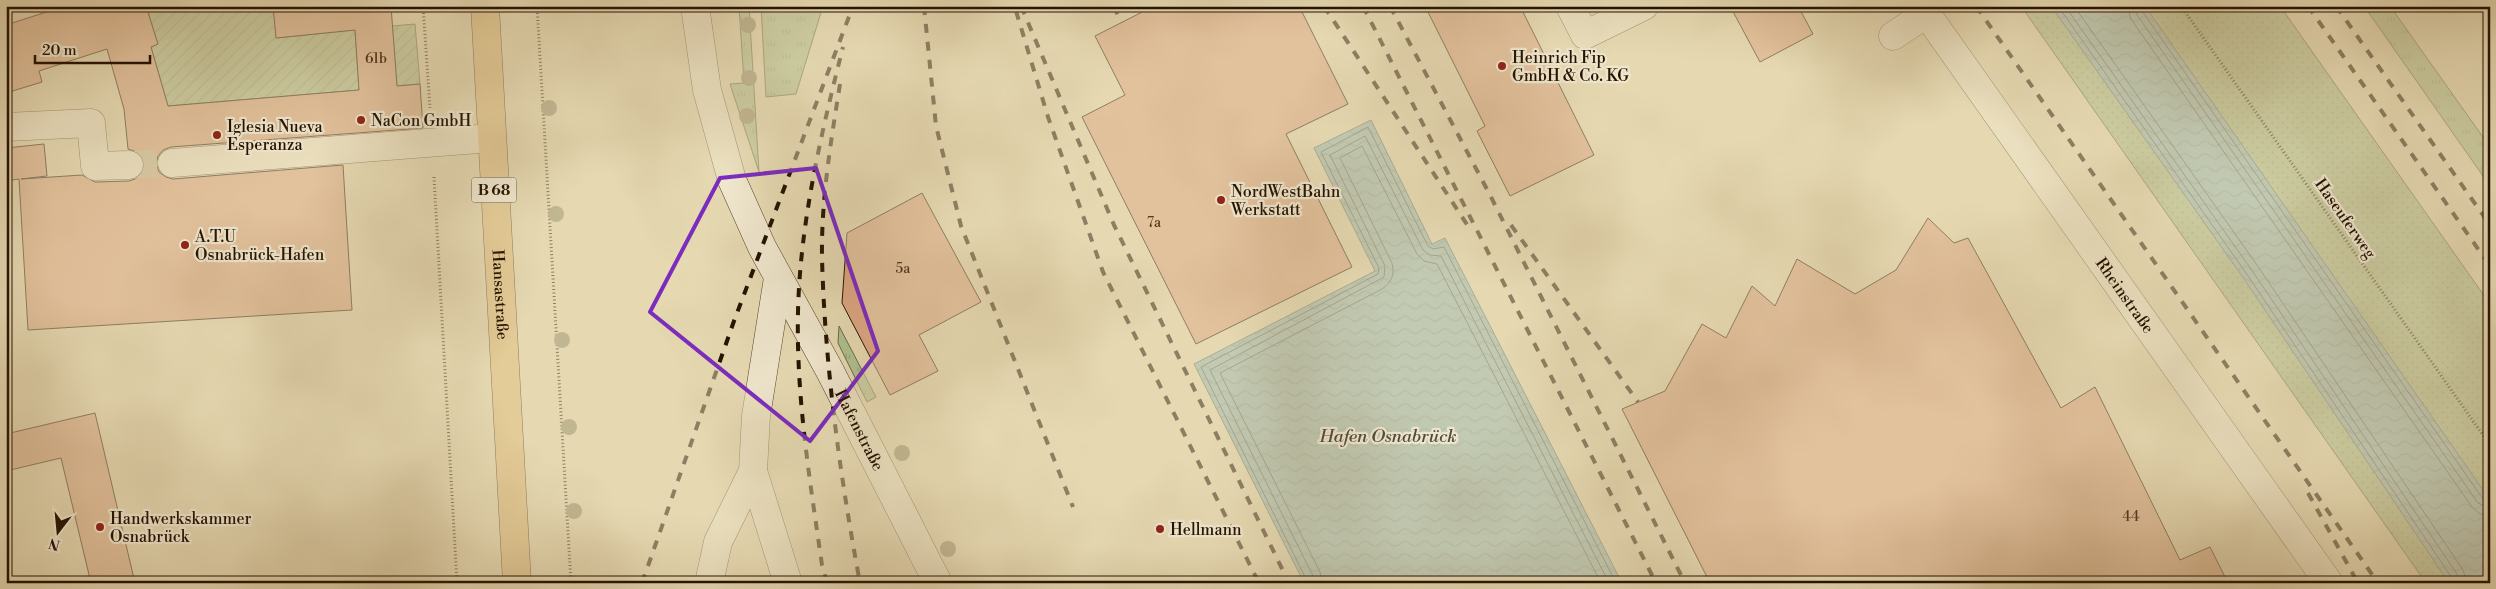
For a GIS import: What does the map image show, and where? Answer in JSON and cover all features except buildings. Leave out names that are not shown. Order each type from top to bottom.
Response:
[{"type":"main road","name":"Hansastraße","points":[[485,6],[517,583]]},
{"type":"street","name":"Hafenstraße","points":[[695,6],[707,90],[732,180],[778,278],[830,370],[938,583]]},
{"type":"street","points":[[1570,6],[1585,34],[1644,6]]},
{"type":"street","points":[[1893,36],[1924,10]]},
{"type":"street","name":"Rheinstraße","points":[[1924,10],[2329,583]]},
{"type":"street","points":[[6,127],[91,123],[95,166],[129,165]]},
{"type":"street","points":[[172,163],[371,149],[491,138]]},
{"type":"street","points":[[778,278],[756,416],[753,471],[788,583]]},
{"type":"street","points":[[709,583],[718,542],[753,471]]},
{"type":"path","points":[[423,6],[457,583]]},
{"type":"path","points":[[537,6],[571,583]]},
{"type":"path","name":"Haseuferweg","points":[[2182,6],[2490,445]]},
{"type":"highlighted area","points":[[816,168],[878,351],[810,441],[650,312],[720,178]]},
{"type":"green space","points":[[146,6],[273,6],[277,38],[355,30],[359,90],[168,106],[151,47],[158,44]]},
{"type":"green space","points":[[739,6],[749,6],[759,172],[730,84],[744,83]]},
{"type":"green space","points":[[761,6],[823,6],[796,94],[766,97]]},
{"type":"green space","points":[[2021,6],[2280,6],[2490,304],[2490,583],[2426,583]]},
{"type":"green space","points":[[2364,6],[2390,6],[2490,147],[2490,186]]},
{"type":"green space","points":[[415,24],[420,84],[397,86],[392,26]]},
{"type":"green space","points":[[839,326],[876,397],[867,402],[838,343]]},
{"type":"water","points":[[2051,6],[2145,6],[2490,500],[2490,583],[2449,583],[2242,276]]},
{"type":"water","name":"Hafen Osnabrück","points":[[1371,120],[1432,244],[1445,238],[1622,583],[1304,583],[1194,364],[1375,271],[1314,148]]},
{"type":"tunnel","points":[[129,165],[172,163]]},
{"type":"railway","points":[[642,583],[734,321],[853,6]]},
{"type":"railway","points":[[924,6],[936,126],[961,226],[1073,507]]},
{"type":"railway","points":[[1021,6],[1114,225],[1289,583]]},
{"type":"railway","points":[[1114,6],[1121,23]]},
{"type":"railway","points":[[1324,6],[1468,226]]},
{"type":"railway","points":[[1363,6],[1656,583]]},
{"type":"railway","points":[[1390,6],[1490,195],[1685,583]]},
{"type":"railway","points":[[1976,6],[2378,583]]},
{"type":"railway","points":[[2308,6],[2490,266]]},
{"type":"railway","points":[[2336,6],[2490,225]]},
{"type":"railway","points":[[1016,11],[1048,117],[1103,272],[1259,583]]},
{"type":"railway","points":[[827,583],[822,565],[805,439],[799,376],[798,312],[807,212],[827,113],[843,47]]},
{"type":"railway","points":[[840,84],[825,192],[822,258],[830,381],[846,502],[860,583]]},
{"type":"railway","points":[[1511,225],[1638,402]]},
{"type":"railway","points":[[2308,493],[2358,583]]},
{"type":"place","name":"Heinrich Fip GmbH & Co. KG","points":[[1502,66]]},
{"type":"place","name":"NaCon GmbH","points":[[361,120]]},
{"type":"place","name":"Iglesia Nueva Esperanza","points":[[217,135]]},
{"type":"place","name":"NordWestBahn Werkstatt","points":[[1221,200]]},
{"type":"place","name":"A.T.U Osnabrück-Hafen","points":[[185,245]]},
{"type":"place","name":"Handwerkskammer Osnabrück","points":[[100,527]]},
{"type":"place","name":"Hellmann","points":[[1160,529]]}]
